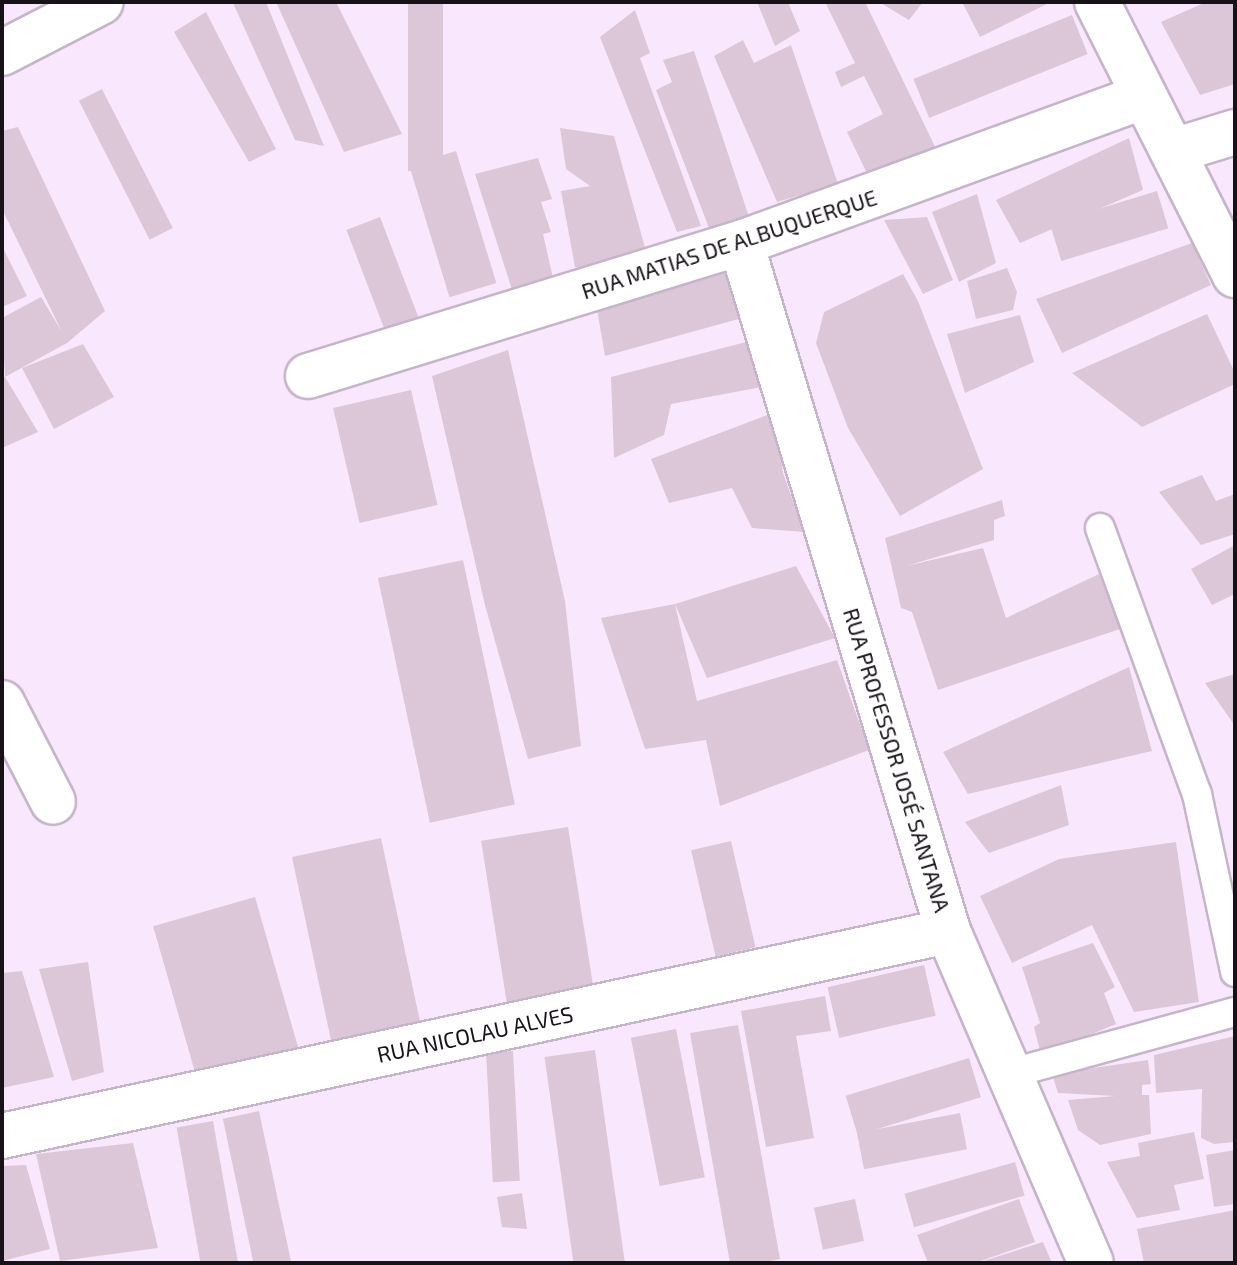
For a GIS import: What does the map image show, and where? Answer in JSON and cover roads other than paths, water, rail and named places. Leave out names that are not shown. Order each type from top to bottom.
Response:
[{"type":"street","points":[[2,53],[101,2]]},
{"type":"street","points":[[1097,2],[1235,275]]},
{"type":"street","name":"RUA MATIAS DE ALBUQUERQUE","points":[[308,376],[741,243],[1144,96]]},
{"type":"street","points":[[1173,151],[1235,132]]},
{"type":"street","name":"RUA PROFESSOR JOSÉ SANTANA","points":[[741,243],[948,931],[1091,1263]]},
{"type":"street","points":[[2,703],[53,802]]},
{"type":"street","name":"RUA NICOLAU ALVES","points":[[2,1136],[948,931]]},
{"type":"lane","points":[[1100,528],[1197,794],[1235,972]]},
{"type":"lane","points":[[1008,1074],[1235,1012]]}]
